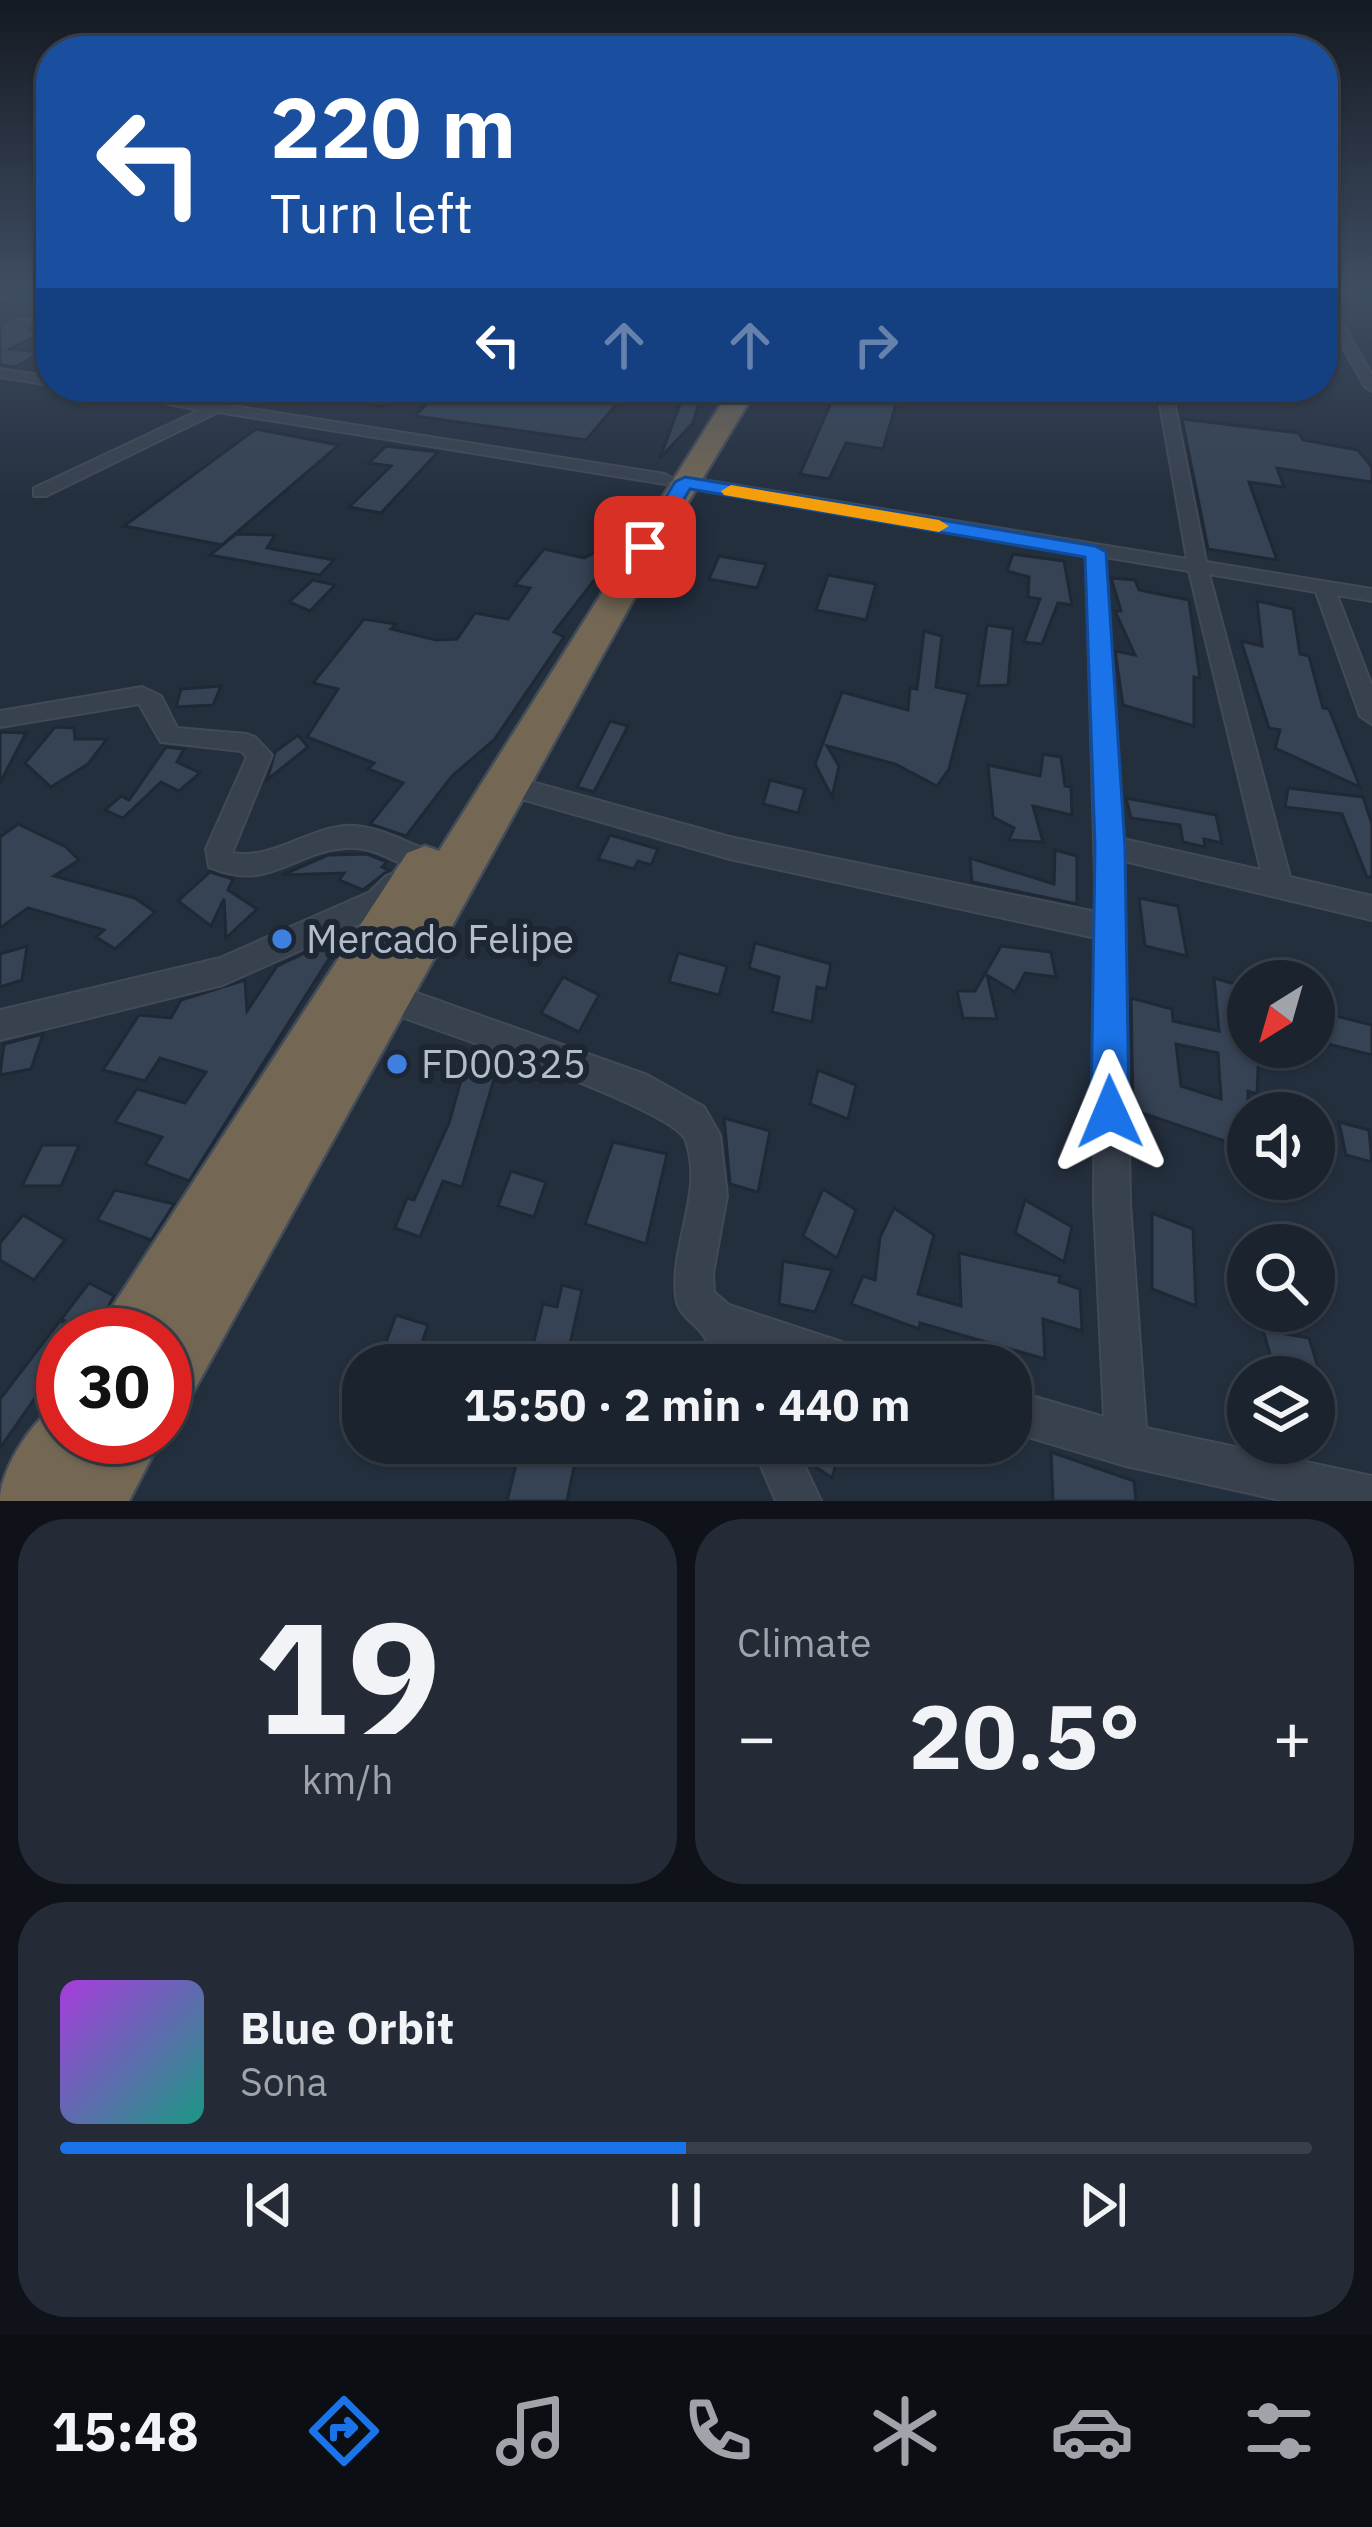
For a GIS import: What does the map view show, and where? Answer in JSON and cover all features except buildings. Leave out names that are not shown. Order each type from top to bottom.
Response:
[{"type":"highway","points":[[192,1322],[386,998],[715,402]]},
{"type":"highway","points":[[153,1308],[422,861],[675,481],[734,402]]},
{"type":"highway","points":[[36,1501],[59,1464]]},
{"type":"highway","points":[[83,1501],[106,1464]]},
{"type":"street","points":[[1357,361],[1372,387]]},
{"type":"street","points":[[0,373],[36,379]]},
{"type":"street","points":[[178,402],[1372,595]]},
{"type":"street","points":[[1167,402],[1198,568],[1279,886]]},
{"type":"street","points":[[40,492],[215,408]]},
{"type":"street","points":[[1095,552],[1110,847],[1106,927],[1112,1204],[1126,1445]]},
{"type":"street","points":[[1324,588],[1372,716]]},
{"type":"street","points":[[0,719],[142,695],[158,711],[165,734],[247,743],[260,755],[249,769],[219,859],[231,866],[259,866],[347,837],[389,844],[422,861],[380,901],[223,970],[0,1025]]},
{"type":"street","points":[[507,785],[730,848],[1106,927]]},
{"type":"street","points":[[1110,847],[1372,908]]},
{"type":"street","points":[[386,998],[646,1092],[692,1119],[703,1135],[709,1196],[694,1273],[695,1301],[718,1321],[790,1344]]},
{"type":"street","points":[[718,1321],[728,1344]]},
{"type":"street","points":[[1032,1417],[1126,1445],[1372,1498]]},
{"type":"street","points":[[782,1464],[799,1501]]},
{"type":"slow traffic","points":[[731,491],[939,526]]},
{"type":"place","name":"Mercado Felipe","points":[[282,939]]},
{"type":"place","name":"FD00325","points":[[397,1064]]},
{"type":"route","points":[[645,547],[685,482],[1095,552],[1110,847],[1106,927],[1110,1112]]}]
